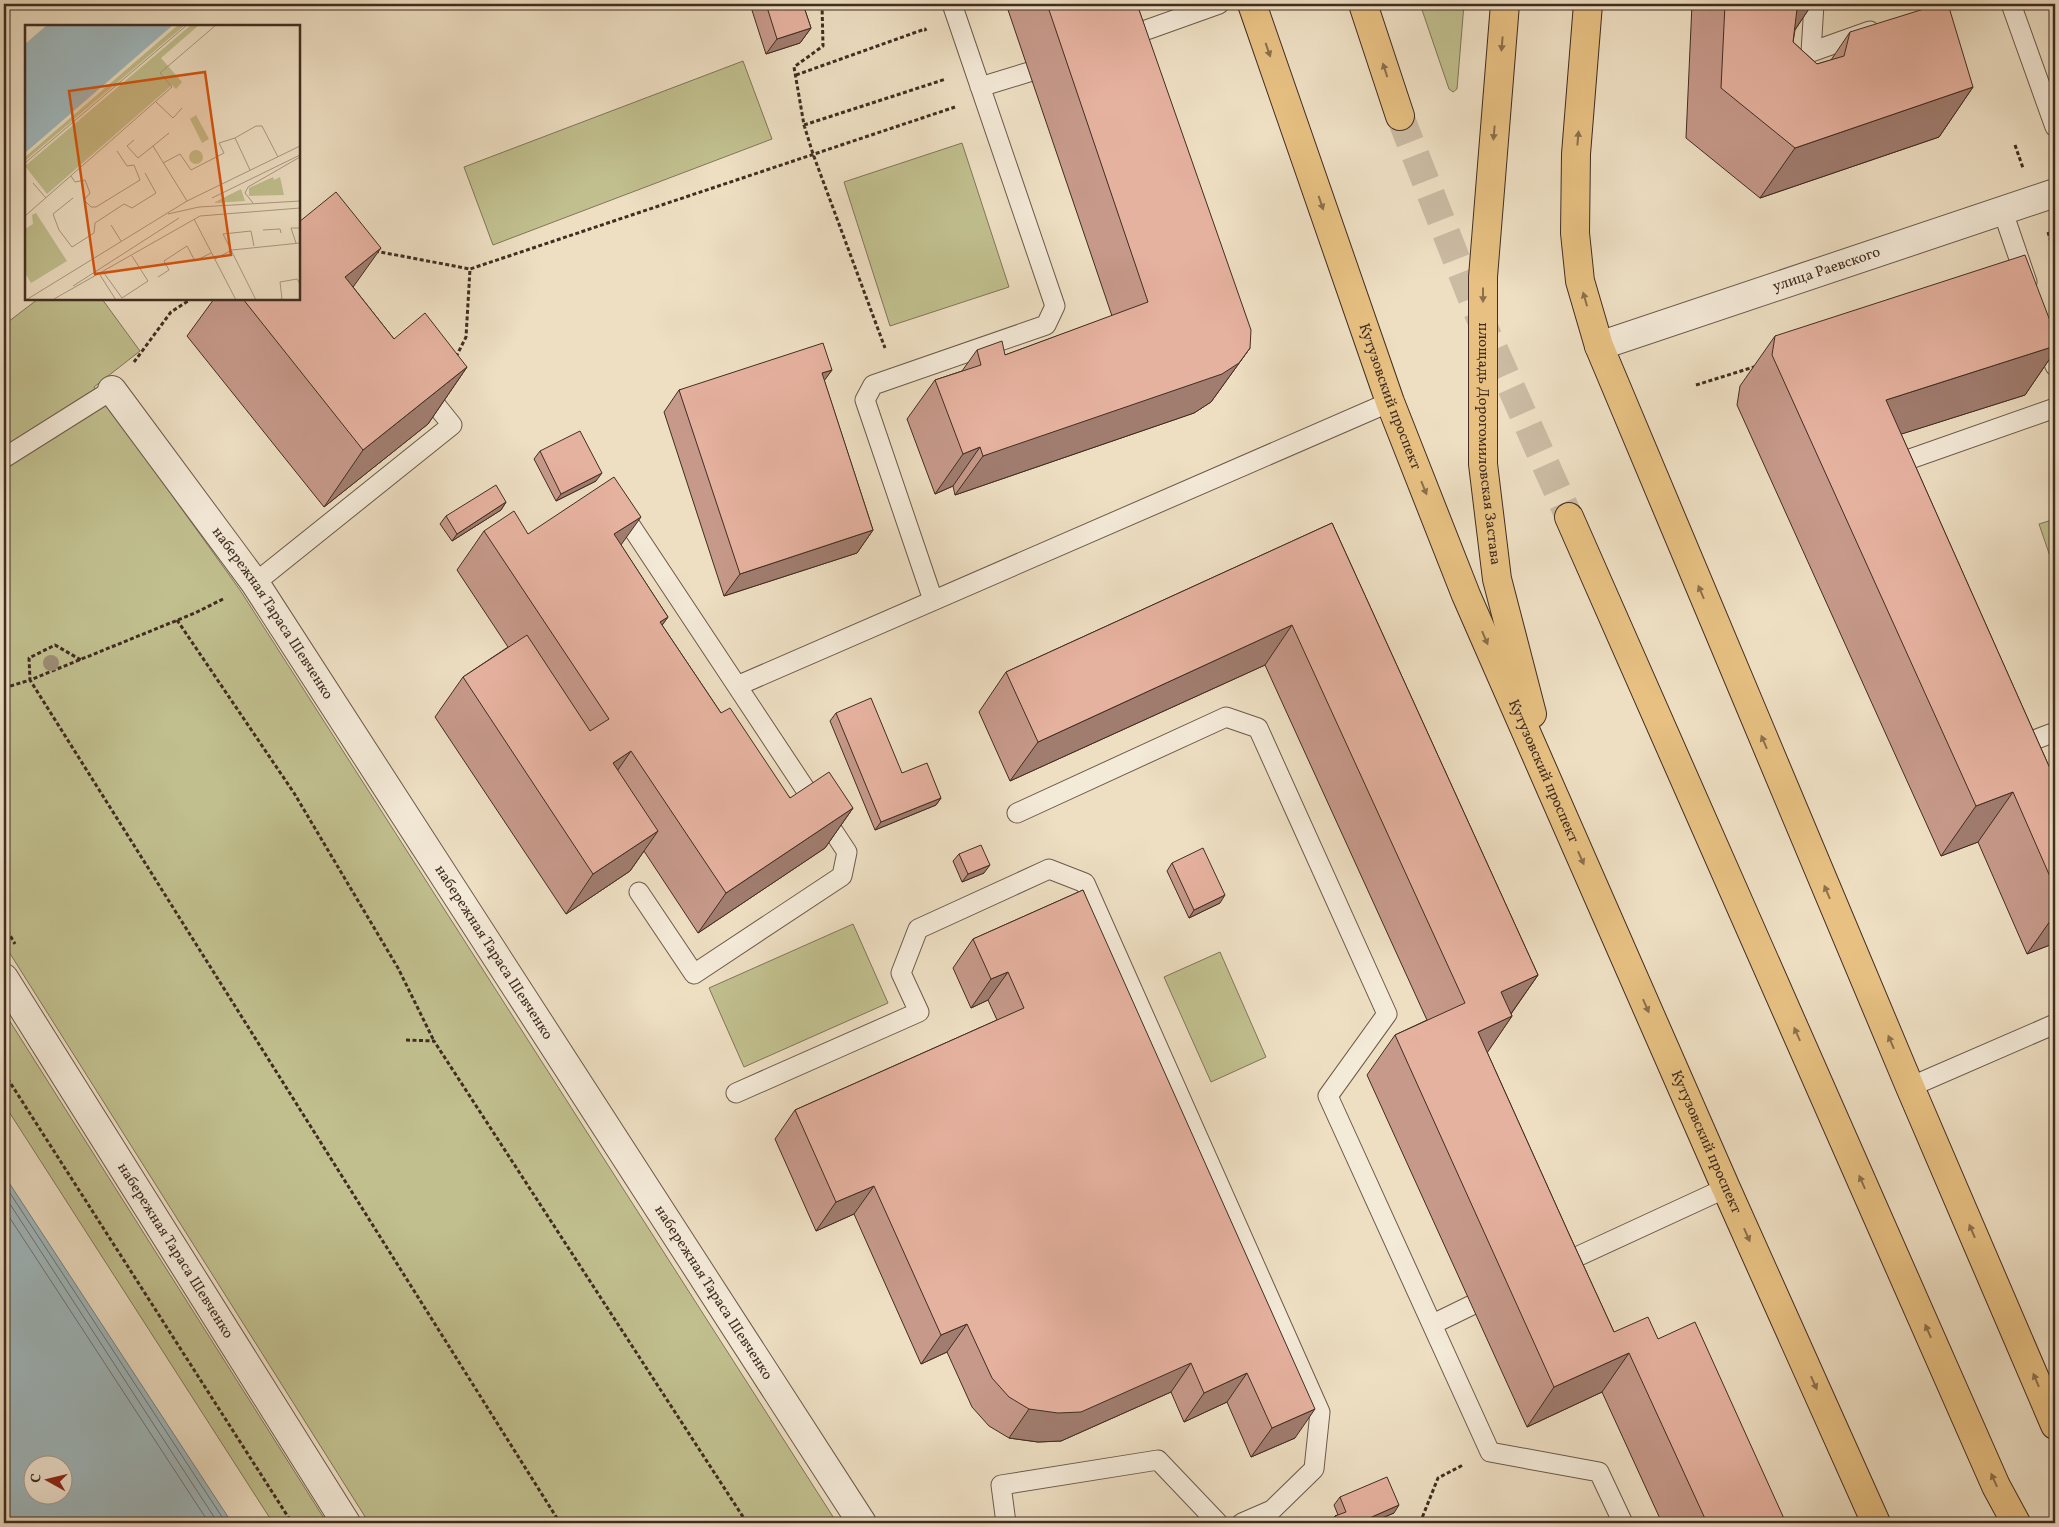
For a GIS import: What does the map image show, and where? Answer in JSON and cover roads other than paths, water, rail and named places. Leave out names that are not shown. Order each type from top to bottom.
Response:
[{"type":"main road","name":"Кутузовский проспект","points":[[1252,4],[1390,402],[1466,595],[1726,1188],[1876,1523]]},
{"type":"main road","points":[[1363,4],[1400,116]]},
{"type":"main road","name":"площадь Дорогомиловская Застава","points":[[1505,4],[1483,277],[1483,464],[1497,578],[1554,797]]},
{"type":"main road","points":[[1588,4],[1576,154],[1575,233],[1580,280],[1599,346],[1910,1086],[2055,1425]]},
{"type":"main road","points":[[1569,517],[1988,1468],[2016,1523]]},
{"type":"street","name":"улица Раевского","points":[[1599,346],[2055,193]]},
{"type":"street","name":"набережная Тараса Шевченко","points":[[112,390],[255,583],[862,1523]]},
{"type":"street","name":"набережная Тараса Шевченко","points":[[4,978],[346,1523]]},
{"type":"lane","points":[[933,600],[865,400],[873,385],[1046,325],[1055,306],[952,4]]},
{"type":"lane","points":[[1109,43],[1219,4]]},
{"type":"lane","points":[[1814,4],[1811,52],[1891,23]]},
{"type":"lane","points":[[2012,4],[2055,128]]},
{"type":"lane","points":[[979,85],[1029,72]]},
{"type":"lane","points":[[2003,212],[2055,366]]},
{"type":"lane","points":[[255,583],[452,425],[414,378]]},
{"type":"lane","points":[[4,458],[112,390]]},
{"type":"lane","points":[[737,686],[1390,402]]},
{"type":"lane","points":[[1901,484],[1893,465],[2055,408]]},
{"type":"lane","points":[[612,496],[847,852],[842,876],[694,974],[639,892]]},
{"type":"lane","points":[[1017,813],[1226,717],[1258,728],[1387,1014],[1328,1096],[1490,1452],[1600,1472],[1623,1523]]},
{"type":"lane","points":[[2008,729],[2016,747],[2055,732]]},
{"type":"lane","points":[[736,1093],[919,1012],[901,973],[918,928],[1049,869],[1085,883],[1320,1412],[1314,1469],[1272,1510],[1242,1523]]},
{"type":"lane","points":[[1910,1086],[2055,1024]]},
{"type":"lane","points":[[1542,1273],[1726,1188]]},
{"type":"lane","points":[[1433,1324],[1472,1305]]},
{"type":"lane","points":[[1006,1523],[1001,1485],[1158,1460],[1218,1523]]},
{"type":"water","points":[[4,1175],[232,1523],[4,1523]]},
{"type":"tunnel","points":[[1400,116],[1476,309],[1569,517]]}]
